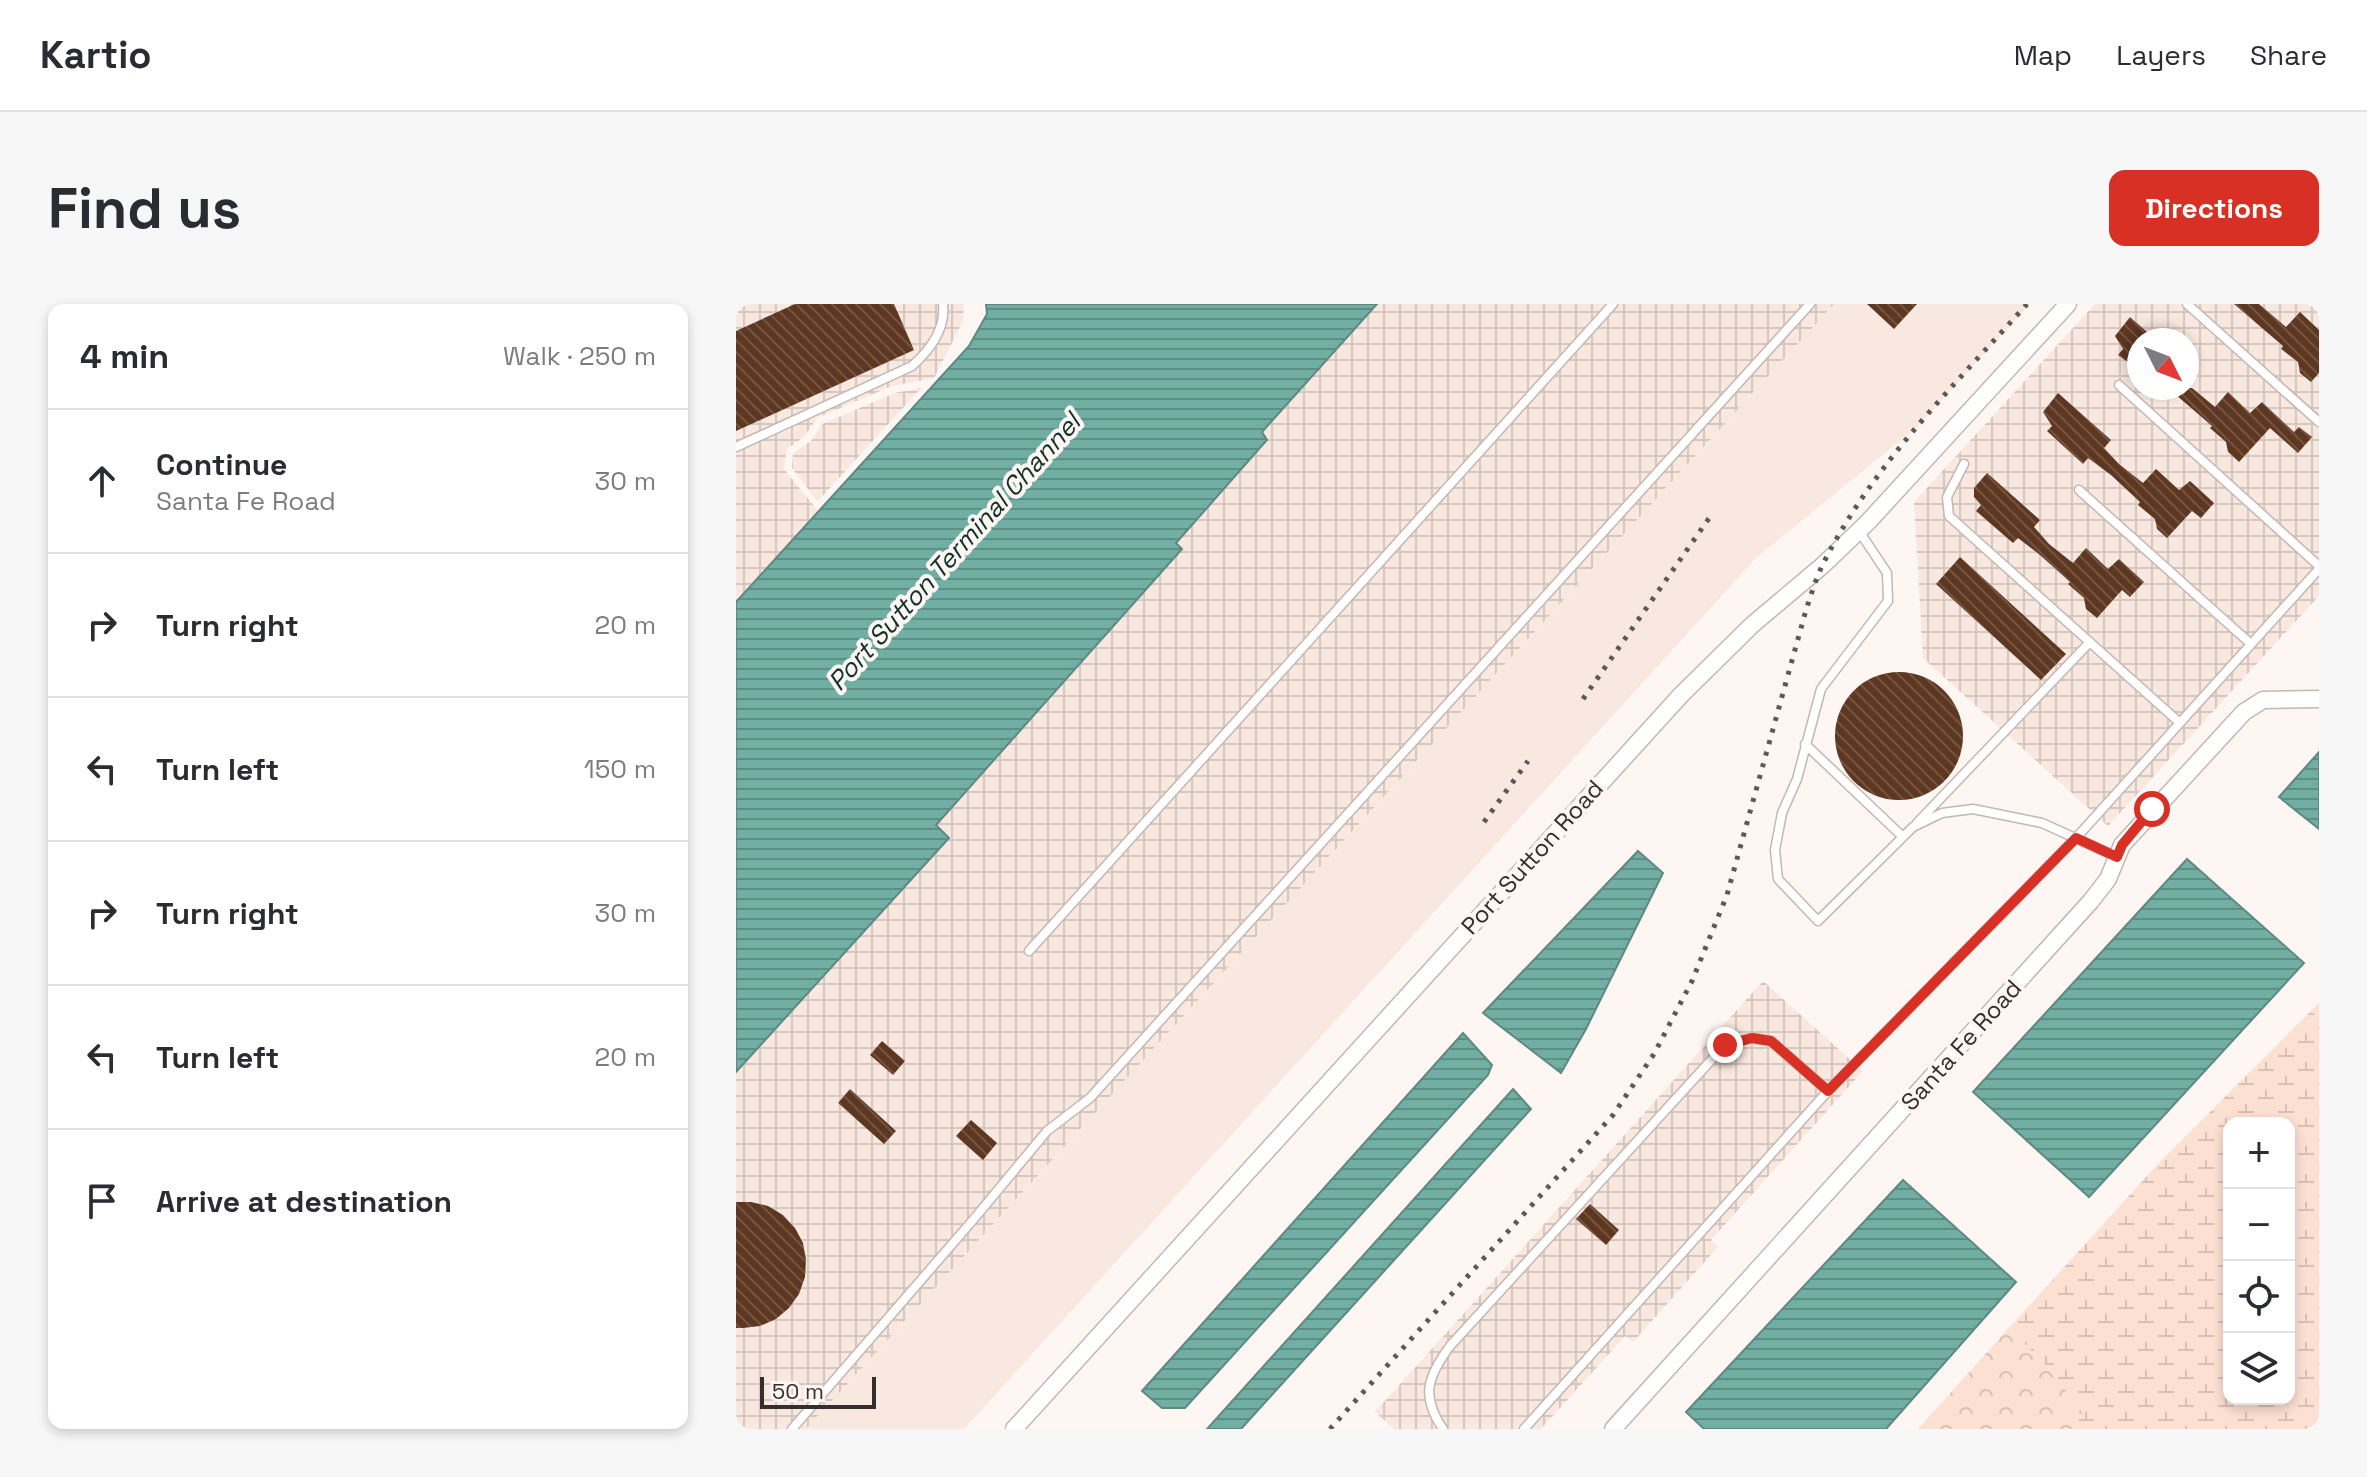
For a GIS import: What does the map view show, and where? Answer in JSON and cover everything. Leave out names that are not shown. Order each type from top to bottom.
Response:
[{"type":"street","name":"Port Sutton Road","points":[[1014,1429],[1681,695],[1743,633],[1859,531],[2068,304]]},
{"type":"street","name":"Santa Fe Road","points":[[1613,1429],[2091,901],[2108,879],[2122,845],[2244,712],[2263,700],[2319,699]]},
{"type":"lane","points":[[736,447],[912,366],[935,339],[944,315],[943,304]]},
{"type":"lane","points":[[1029,951],[1613,304]]},
{"type":"lane","points":[[792,1429],[1047,1131],[1090,1098],[1810,304]]},
{"type":"lane","points":[[2187,304],[2319,422]]},
{"type":"lane","points":[[1524,1429],[1828,1091],[2076,838],[2319,567],[2119,385]]},
{"type":"lane","points":[[1964,464],[1947,497],[1949,516],[2180,723]]},
{"type":"lane","points":[[2079,490],[2251,644]]},
{"type":"lane","points":[[1859,531],[1887,573],[1888,601],[1821,689],[1797,779],[1782,813],[1775,850],[1778,879],[1818,921],[1913,827],[2090,642]]},
{"type":"lane","points":[[1805,744],[1903,837]]},
{"type":"lane","points":[[1913,827],[1942,813],[1973,809],[2042,823],[2117,857]]},
{"type":"lane","points":[[1443,1429],[1428,1392],[1436,1366],[1443,1356],[1725,1045],[1752,1038],[1771,1041],[1828,1091]]},
{"type":"shaded area","points":[[736,304],[964,304],[963,321],[934,378],[892,386],[817,418],[805,436],[787,449],[784,469],[819,512],[736,603]]},
{"type":"shaded area","points":[[1377,304],[1834,304],[806,1429],[736,1429],[736,1072],[948,839],[935,826],[1182,549],[1176,543],[1267,441],[1262,433]]},
{"type":"shaded area","points":[[1834,304],[2030,304],[1918,426],[1756,558],[964,1429],[806,1429]]},
{"type":"shaded area","points":[[2095,304],[2319,304],[2319,596],[2108,826],[1923,658],[1914,502]]},
{"type":"shaded area","points":[[921,388],[817,501],[792,468],[793,453],[811,441],[822,424],[895,393]]},
{"type":"shaded area","points":[[1763,981],[1863,1071],[1711,1240],[1718,1247],[1633,1342],[1625,1336],[1541,1429],[1394,1429],[1375,1412]]},
{"type":"green space","points":[[2319,1003],[2319,1429],[2075,1429],[2082,1412],[2052,1371],[2009,1328],[2157,1165]]},
{"type":"green space","points":[[2009,1328],[2052,1371],[2082,1412],[2075,1429],[1918,1429]]},
{"type":"water","name":"Port Sutton Terminal Channel","points":[[986,304],[1377,304],[1262,432],[1267,440],[1176,543],[1182,549],[936,825],[949,838],[736,1072],[736,602],[969,346],[987,314]]},
{"type":"water","points":[[2319,752],[2319,829],[2279,797]]},
{"type":"water","points":[[1638,851],[1663,873],[1561,1073],[1483,1013]]},
{"type":"water","points":[[2187,859],[2304,963],[2089,1197],[1973,1092]]},
{"type":"water","points":[[1463,1033],[1492,1065],[1488,1075],[1185,1408],[1162,1408],[1142,1391]]},
{"type":"water","points":[[1513,1089],[1531,1109],[1241,1429],[1207,1429]]},
{"type":"water","points":[[1903,1180],[2016,1282],[1886,1429],[1704,1429],[1686,1412]]},
{"type":"building","points":[[795,304],[894,304],[914,350],[736,431],[736,331]]},
{"type":"building","points":[[1867,304],[1917,304],[1894,329]]},
{"type":"building","points":[[2234,304],[2259,304],[2286,327],[2300,312],[2319,330],[2319,373],[2311,382],[2300,373],[2298,362],[2281,349],[2283,346]]},
{"type":"building","points":[[2130,317],[2142,328],[2127,328],[2127,361],[2118,355],[2123,349],[2115,336]]},
{"type":"building","points":[[2228,392],[2250,413],[2262,402],[2294,432],[2299,427],[2312,437],[2298,453],[2270,428],[2239,462],[2228,452],[2226,442],[2210,428],[2212,426],[2182,400],[2199,400],[2199,394],[2215,407]]},
{"type":"building","points":[[2058,393],[2111,440],[2104,448],[2143,483],[2156,469],[2179,490],[2190,481],[2214,503],[2201,518],[2192,511],[2167,538],[2157,529],[2155,519],[2138,505],[2140,502],[2111,475],[2088,458],[2083,464],[2047,431],[2052,426],[2043,412]]},
{"type":"building","points":[[1987,473],[2040,520],[2034,527],[2073,563],[2086,548],[2108,569],[2119,559],[2144,582],[2130,597],[2122,590],[2097,618],[2086,609],[2084,598],[2068,584],[2070,582],[2040,555],[2018,538],[2013,543],[1976,511],[1981,505],[1974,497],[1974,488]]},
{"type":"building","points":[[1960,557],[2066,654],[2041,680],[1936,584]]},
{"type":"building","points":[[1899,672],[1924,676],[1945,690],[1959,711],[1963,736],[1959,761],[1945,782],[1924,796],[1899,800],[1874,796],[1853,782],[1839,761],[1835,736],[1839,711],[1853,690],[1874,676]]},
{"type":"building","points":[[882,1041],[905,1061],[893,1075],[870,1055]]},
{"type":"building","points":[[850,1089],[896,1131],[884,1144],[838,1103]]},
{"type":"building","points":[[971,1120],[997,1143],[983,1160],[956,1136]]},
{"type":"building","points":[[736,1202],[768,1206],[783,1215],[803,1243],[805,1277],[799,1294],[776,1319],[760,1326],[736,1328]]},
{"type":"building","points":[[1590,1204],[1619,1230],[1606,1245],[1576,1219]]},
{"type":"railway","points":[[1330,1429],[1613,1115],[1654,1054],[1692,981],[1727,895],[1806,610],[1823,564],[1843,527],[1890,459],[2027,304]]},
{"type":"railway","points":[[1583,699],[1712,514]]},
{"type":"railway","points":[[1484,822],[1528,761]]},
{"type":"route","points":[[1725,1045],[1752,1038],[1771,1041],[1828,1091],[2076,838],[2117,857],[2122,845],[2152,809]]}]
